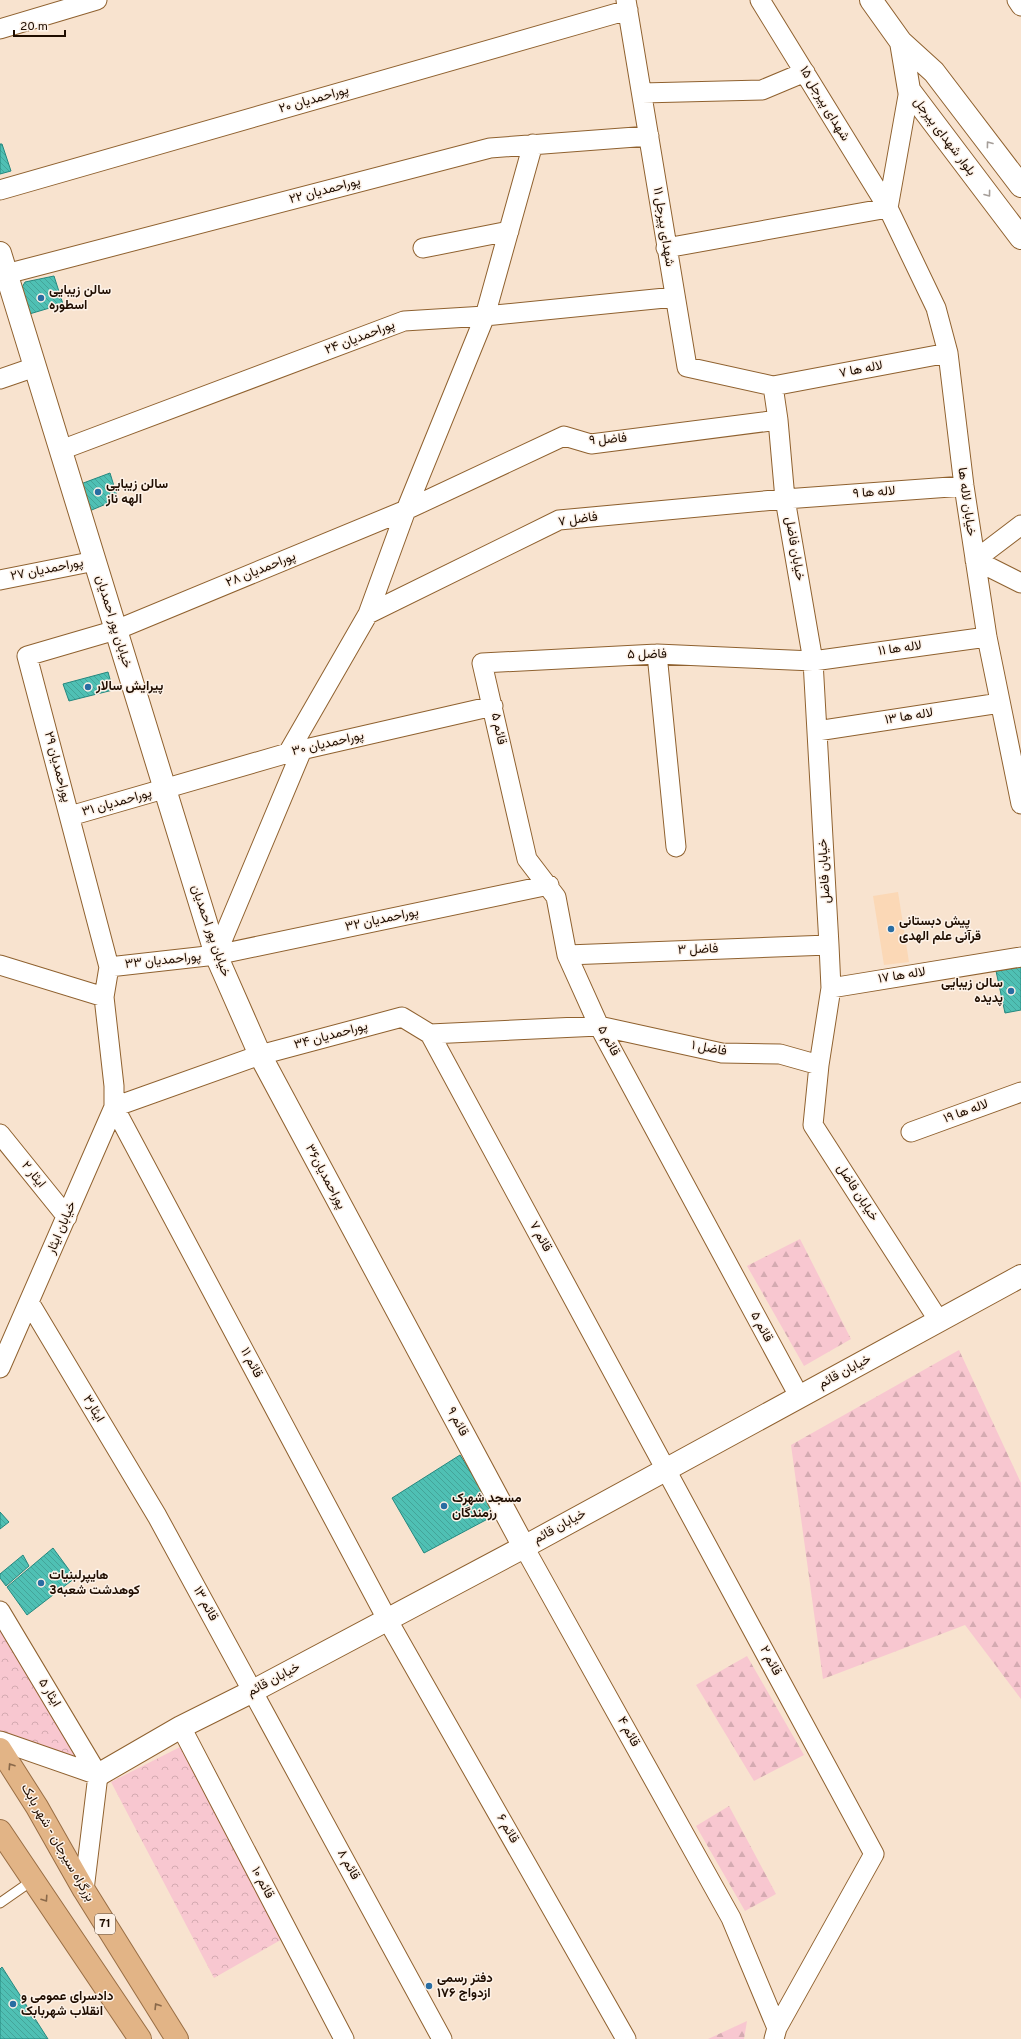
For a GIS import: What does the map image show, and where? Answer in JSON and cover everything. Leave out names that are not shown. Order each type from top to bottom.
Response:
[{"type":"highway","name":"بزرگراه سیرجان - شهر بابک","points":[[0,1749],[38,1807],[84,1890],[177,2039]]},
{"type":"highway","points":[[0,1831],[140,2039]]},
{"type":"street","points":[[0,29],[96,0]]},
{"type":"street","name":"شهدای پیرجل ۱۵","points":[[760,0],[888,208]]},
{"type":"street","points":[[871,0],[901,42],[934,72],[1021,186]]},
{"type":"street","points":[[1017,0],[1021,6]]},
{"type":"street","name":"شهدای پیرجل ۱۱","points":[[627,5],[666,248],[687,367],[773,386]]},
{"type":"street","name":"پوراحمدیان ۲۰","points":[[0,190],[627,5]]},
{"type":"street","name":"بلوار شهدای پیرجل","points":[[901,42],[909,90],[1021,238]]},
{"type":"street","points":[[642,93],[762,90],[805,72]]},
{"type":"street","points":[[666,248],[888,208],[909,90]]},
{"type":"street","name":"پوراحمدیان ۲۲","points":[[6,274],[490,148],[649,136]]},
{"type":"street","points":[[216,955],[295,752],[368,614],[406,510],[485,316],[533,144]]},
{"type":"street","name":"خیابان لاله ها","points":[[888,208],[936,308],[948,353],[964,486],[986,637],[1021,804]]},
{"type":"street","points":[[423,248],[509,231]]},
{"type":"street","name":"خیابان پور احمدیان","points":[[0,253],[216,955],[260,1055]]},
{"type":"street","name":"پوراحمدیان ۲۴","points":[[61,450],[404,321],[485,316],[675,297]]},
{"type":"street","name":"لاله ها ۷","points":[[773,386],[948,353]]},
{"type":"street","points":[[0,379],[35,367]]},
{"type":"street","name":"خیابان فاضل","points":[[773,386],[778,420],[785,499],[813,661],[829,945],[830,988],[819,1066],[813,1125],[939,1321]]},
{"type":"street","name":"فاضل ۹","points":[[406,510],[564,436],[591,444],[778,420]]},
{"type":"street","name":"لاله ها ۹","points":[[785,499],[964,486]]},
{"type":"street","name":"فاضل ۷","points":[[368,614],[559,520],[785,499]]},
{"type":"street","name":"پوراحمدیان ۲۸","points":[[116,630],[406,510]]},
{"type":"street","points":[[1021,525],[975,560],[1021,583]]},
{"type":"street","name":"پوراحمدیان ۲۷","points":[[0,580],[95,561]]},
{"type":"street","name":"پوراحمدیان ۲۹","points":[[110,966],[27,656],[116,630]]},
{"type":"street","name":"لاله ها ۱۱","points":[[813,661],[986,637]]},
{"type":"street","points":[[657,654],[676,847]]},
{"type":"street","name":"فاضل ۵","points":[[482,664],[657,654],[813,661]]},
{"type":"street","name":"قائم ۵","points":[[482,664],[493,706],[527,859],[549,885],[556,897],[567,955],[599,1026],[799,1396]]},
{"type":"street","name":"لاله ها ۱۳","points":[[817,731],[1000,703]]},
{"type":"street","name":"پوراحمدیان ۳۰","points":[[165,790],[295,752],[493,706]]},
{"type":"street","name":"پوراحمدیان ۳۱","points":[[70,816],[165,790]]},
{"type":"street","name":"پوراحمدیان ۳۲","points":[[216,955],[549,885]]},
{"type":"street","name":"فاضل ۳","points":[[567,955],[829,945]]},
{"type":"street","name":"پوراحمدیان ۳۳","points":[[110,966],[216,955]]},
{"type":"street","name":"لاله ها ۱۷","points":[[830,988],[1021,957]]},
{"type":"street","points":[[0,965],[104,997]]},
{"type":"street","name":"خیابان ایثار","points":[[0,1368],[114,1107],[114,1086],[104,997],[110,966]]},
{"type":"street","name":"پوراحمدیان ۳۴","points":[[114,1107],[260,1055],[402,1017],[430,1034]]},
{"type":"street","name":"فاضل ۱","points":[[430,1034],[599,1026],[722,1053],[780,1054],[819,1066]]},
{"type":"street","name":"قائم ۷","points":[[430,1034],[666,1469]]},
{"type":"street","name":"پوراحمدیان۳۶","points":[[260,1055],[390,1298]]},
{"type":"street","name":"لاله ها ۱۹","points":[[911,1132],[1021,1092]]},
{"type":"street","name":"قائم ۱۱","points":[[114,1107],[388,1619]]},
{"type":"street","name":"ایثار ۲","points":[[0,1134],[66,1217]]},
{"type":"street","name":"خیابان قائم","points":[[98,1775],[181,1727],[253,1691],[524,1547],[1021,1276]]},
{"type":"street","name":"قائم ۹","points":[[390,1298],[524,1547]]},
{"type":"street","name":"ایثار۳","points":[[29,1302],[157,1516]]},
{"type":"street","name":"قائم ۲","points":[[666,1469],[874,1854],[776,2033]]},
{"type":"street","name":"قائم ۱۳","points":[[157,1516],[253,1691]]},
{"type":"street","name":"قائم ۴","points":[[524,1547],[731,1918],[776,2033]]},
{"type":"street","name":"ایثار ۵","points":[[0,1611],[98,1775]]},
{"type":"street","name":"قائم ۶","points":[[388,1619],[626,2039]]},
{"type":"street","name":"قائم ۸","points":[[253,1691],[442,2039]]},
{"type":"street","name":"قائم ۱۰","points":[[181,1727],[344,2039]]},
{"type":"street","points":[[0,1741],[98,1775],[84,1890]]},
{"type":"lane","points":[[0,1903],[33,1880]]},
{"type":"shaded area","name":"پیش دبستانی قرآنی علم الهدی","points":[[898,892],[909,962],[884,965],[873,896]]},
{"type":"green space","points":[[800,1239],[851,1339],[804,1366],[747,1266]]},
{"type":"green space","points":[[959,1350],[1021,1483],[1021,1699],[965,1625],[823,1679],[791,1445]]},
{"type":"green space","points":[[0,1624],[82,1764],[0,1735]]},
{"type":"green space","points":[[747,1656],[804,1755],[754,1781],[696,1685]]},
{"type":"green space","points":[[184,1745],[284,1938],[214,1978],[111,1782]]},
{"type":"green space","points":[[729,1806],[776,1894],[745,1911],[696,1826]]},
{"type":"green space","points":[[747,2021],[744,2039],[708,2039]]},
{"type":"building","points":[[0,144],[2,144],[11,171],[0,174]]},
{"type":"building","name":"سالن زیبایی اسطوره","points":[[54,276],[63,304],[26,315],[20,291],[25,282]]},
{"type":"building","name":"سالن زیبایی الهه ناز","points":[[110,473],[118,499],[87,512],[78,485]]},
{"type":"building","name":"پیرایش سالار","points":[[108,672],[113,690],[69,701],[63,684]]},
{"type":"building","name":"سالن زیبایی پدیده","points":[[1021,966],[1021,1010],[1005,1013],[996,971]]},
{"type":"building","name":"مسجد شهرک رزمندگان","points":[[460,1455],[497,1514],[424,1553],[392,1498]]},
{"type":"building","points":[[0,1512],[9,1522],[0,1529]]},
{"type":"building","name":"هایپرلبنیات کوهدشت شعبه3","points":[[53,1548],[75,1578],[27,1615],[7,1587]]},
{"type":"building","points":[[23,1555],[29,1566],[6,1586],[0,1578],[0,1574]]},
{"type":"building","name":"دادسرای عمومی و انقلاب شهربابک","points":[[2,1967],[48,2039],[0,2039],[0,1969]]},
{"type":"place","name":"سالن زیبایی اسطوره","points":[[41,298]]},
{"type":"place","name":"سالن زیبایی الهه ناز","points":[[98,492]]},
{"type":"place","name":"پیرایش سالار","points":[[88,687]]},
{"type":"place","name":"پیش دبستانی قرآنی علم الهدی","points":[[891,929]]},
{"type":"place","name":"سالن زیبایی پدیده","points":[[1011,991]]},
{"type":"place","name":"مسجد شهرک رزمندگان","points":[[444,1506]]},
{"type":"place","name":"هایپرلبنیات کوهدشت شعبه3","points":[[41,1583]]},
{"type":"place","name":"دفتر رسمی ازدواج ۱۷۶","points":[[429,1986]]},
{"type":"place","name":"دادسرای عمومی و انقلاب شهربابک","points":[[13,2004]]}]
